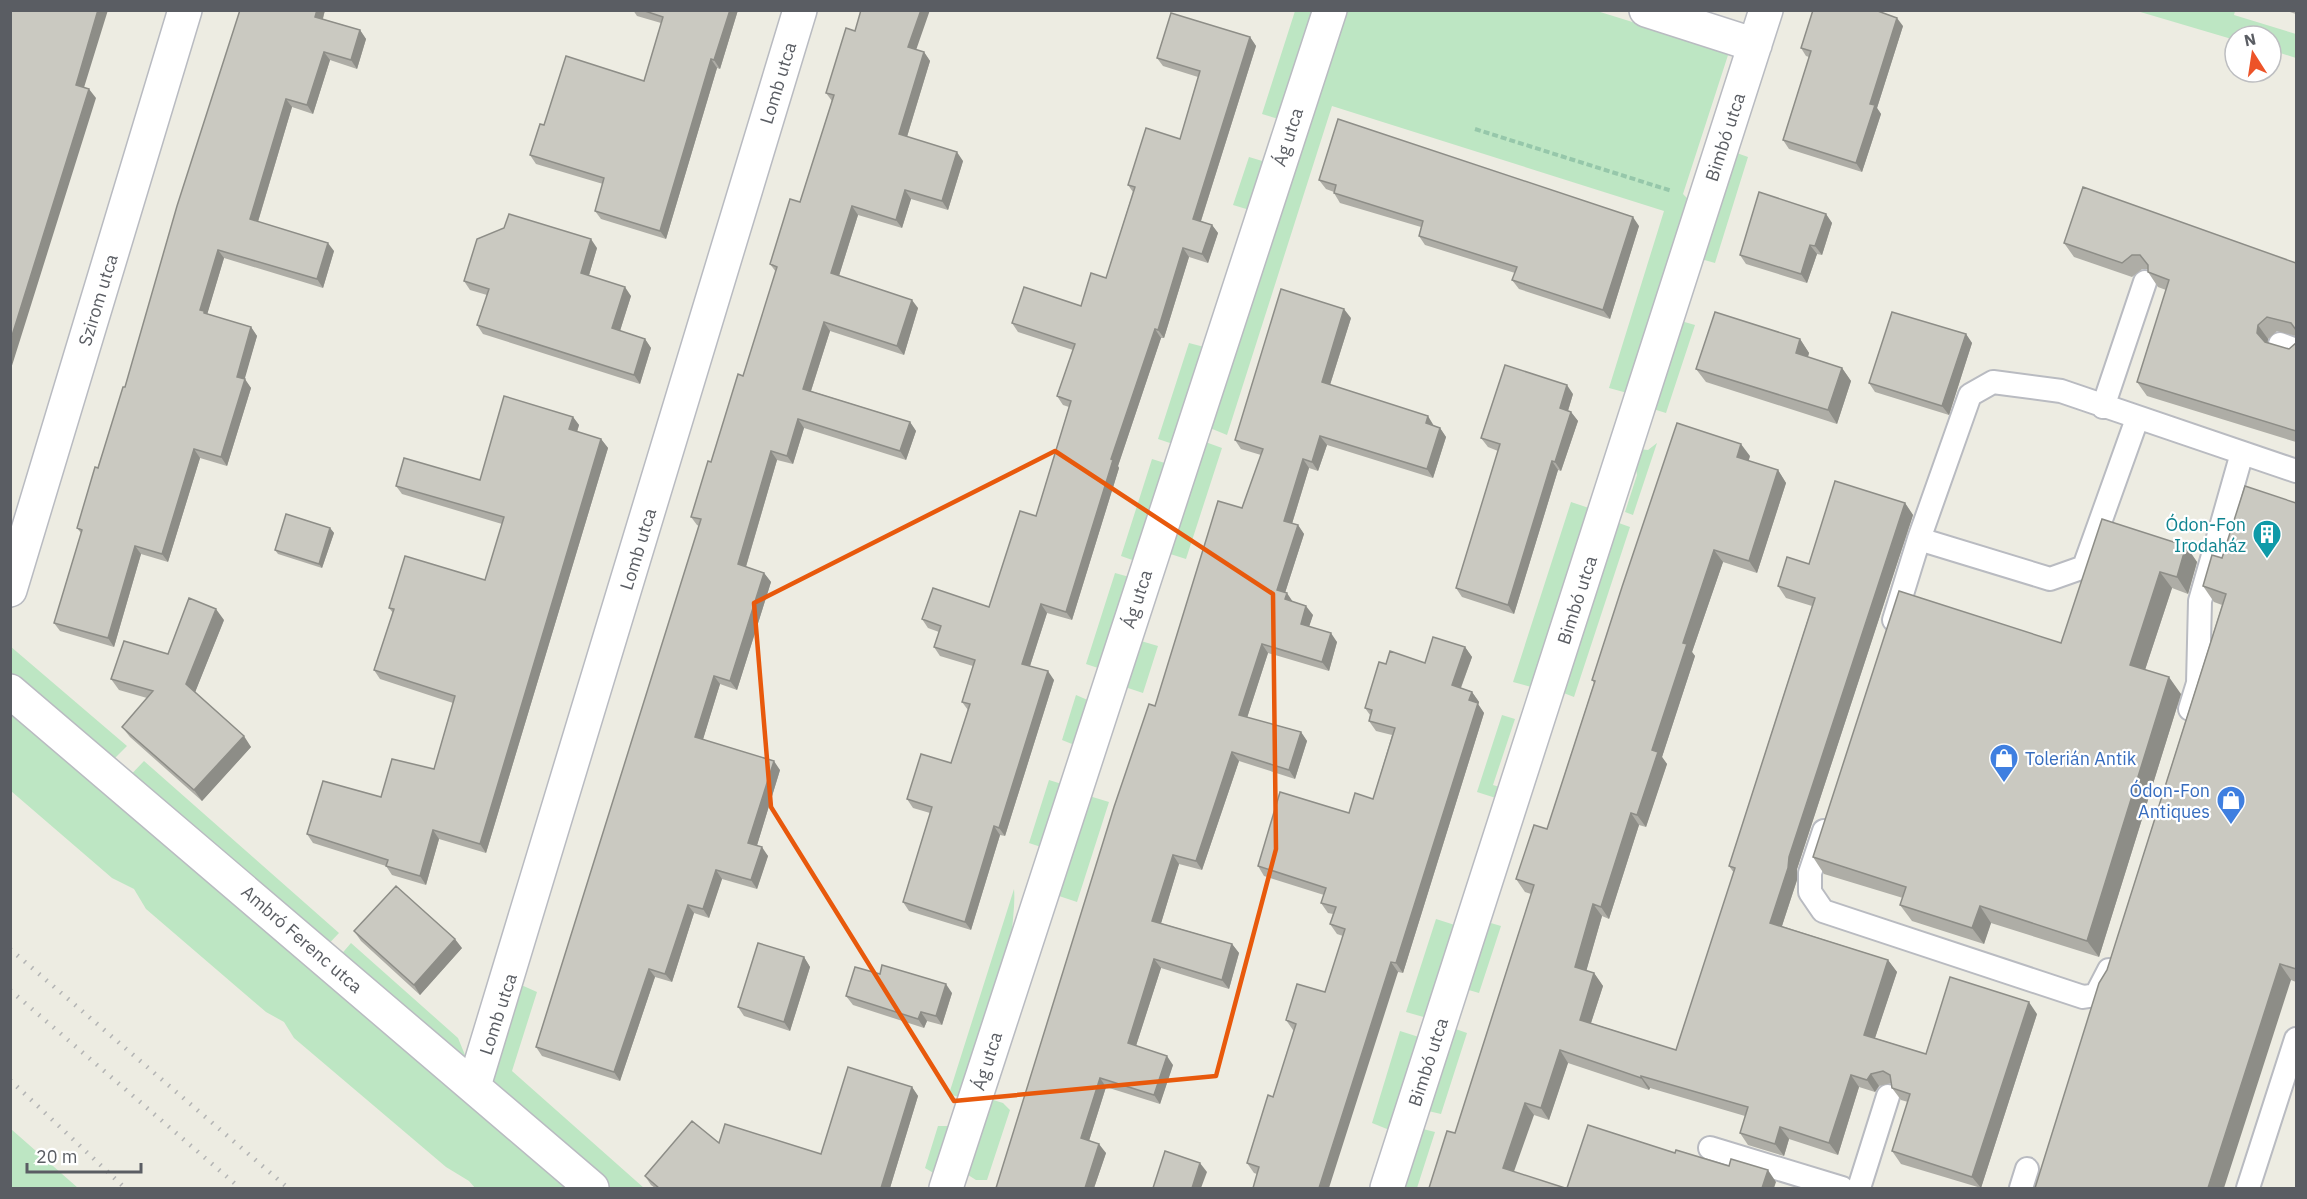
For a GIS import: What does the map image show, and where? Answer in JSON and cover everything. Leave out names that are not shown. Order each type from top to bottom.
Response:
[{"type":"street","name":"Szirom utca","points":[[10,590],[185,10]]},
{"type":"street","name":"Lomb utca","points":[[474,1086],[800,10]]},
{"type":"street","name":"Ág utca","points":[[946,1188],[1330,10]]},
{"type":"street","points":[[1646,10],[1755,45]]},
{"type":"street","name":"Bimbó utca","points":[[1387,1188],[1766,10]]},
{"type":"street","name":"Ambró Ferenc utca","points":[[10,691],[592,1188]]},
{"type":"lane","points":[[2103,406],[2145,282]]},
{"type":"lane","points":[[1887,642],[1970,395],[1993,382],[2061,391],[2137,419],[2296,471]]},
{"type":"lane","points":[[1920,539],[2050,579],[2084,567],[2137,419]]},
{"type":"lane","points":[[2184,727],[2198,683],[2200,601],[2242,453]]},
{"type":"lane","points":[[1832,807],[1810,873],[1810,892],[1822,911],[2083,997],[2096,995],[2105,982],[2115,949]]},
{"type":"lane","points":[[2248,1188],[2296,1040]]},
{"type":"lane","points":[[1859,1188],[1888,1096]]},
{"type":"lane","points":[[1710,1148],[1842,1188]]},
{"type":"path","points":[[1475,129],[1705,201]]},
{"type":"highlighted area","points":[[1055,451],[1273,594],[1276,849],[1216,1076],[954,1101],[771,807],[754,603]]},
{"type":"green space","points":[[1295,11],[1316,12],[1282,120],[1262,114]]},
{"type":"green space","points":[[1342,11],[1597,11],[1729,52],[1683,194],[1689,200],[1631,394],[1609,388],[1664,211],[1332,106],[1227,435],[1205,426]]},
{"type":"green space","points":[[2137,11],[2235,11],[2234,15],[2263,24],[2223,24],[2223,36]]},
{"type":"green space","points":[[2283,30],[2296,34],[2296,58],[2283,54]]},
{"type":"green space","points":[[1734,152],[1748,157],[1715,263],[1701,259]]},
{"type":"green space","points":[[1249,157],[1269,163],[1253,211],[1233,205]]},
{"type":"green space","points":[[1681,321],[1695,325],[1666,413],[1653,409]]},
{"type":"green space","points":[[1189,343],[1208,348],[1176,445],[1158,439]]},
{"type":"green space","points":[[1200,440],[1222,448],[1186,559],[1164,552]]},
{"type":"green space","points":[[1657,443],[1633,515],[1625,512],[1637,475],[1635,462],[1638,449],[1648,450]]},
{"type":"green space","points":[[1152,459],[1171,465],[1138,562],[1121,556]]},
{"type":"green space","points":[[1571,502],[1592,509],[1535,688],[1513,682]]},
{"type":"green space","points":[[1616,522],[1630,527],[1574,697],[1561,692]]},
{"type":"green space","points":[[1115,573],[1133,578],[1101,669],[1086,664]]},
{"type":"green space","points":[[1141,641],[1158,646],[1143,693],[1122,686]]},
{"type":"green space","points":[[10,646],[127,746],[103,770],[121,785],[144,761],[339,933],[319,954],[332,965],[351,943],[458,1038],[465,1055],[480,1070],[519,984],[537,992],[512,1071],[644,1188],[475,1188],[469,1181],[446,1167],[294,1038],[284,1022],[266,1012],[146,909],[134,889],[112,878],[11,791]]},
{"type":"green space","points":[[1076,695],[1090,701],[1077,746],[1062,740]]},
{"type":"green space","points":[[1502,715],[1515,719],[1493,785],[1506,789],[1502,800],[1477,792]]},
{"type":"green space","points":[[1049,780],[1065,785],[1044,848],[1029,843]]},
{"type":"green space","points":[[1086,795],[1109,802],[1077,902],[1053,894]]},
{"type":"green space","points":[[1014,889],[1012,936],[1014,951],[965,1099],[949,1094]]},
{"type":"green space","points":[[1436,919],[1458,926],[1427,1018],[1406,1012]]},
{"type":"green space","points":[[1484,921],[1501,926],[1479,993],[1462,988]]},
{"type":"green space","points":[[1450,1027],[1467,1033],[1441,1114],[1424,1110]]},
{"type":"green space","points":[[1400,1031],[1422,1038],[1392,1131],[1372,1123]]},
{"type":"green space","points":[[990,1099],[1003,1103],[1010,1110],[987,1180],[976,1180],[965,1173]]},
{"type":"green space","points":[[938,1126],[952,1126],[937,1175],[925,1168]]},
{"type":"green space","points":[[1419,1128],[1435,1132],[1417,1188],[1400,1188]]},
{"type":"green space","points":[[11,1129],[78,1188],[11,1188]]},
{"type":"building","points":[[10,10],[98,10],[76,85],[89,89],[10,342]]},
{"type":"building","points":[[240,10],[317,10],[315,17],[360,30],[351,60],[324,52],[307,105],[286,99],[250,219],[328,243],[317,279],[218,250],[200,310],[251,327],[237,377],[245,379],[221,457],[194,449],[162,554],[135,546],[108,638],[54,623],[82,530],[77,528],[95,467],[98,468],[123,387],[125,387],[177,206]]},
{"type":"building","points":[[642,10],[730,10],[714,60],[711,59],[660,231],[595,211],[604,178],[530,155],[540,124],[544,125],[566,56],[644,81],[663,17]]},
{"type":"building","points":[[861,10],[921,10],[908,47],[924,52],[899,134],[957,152],[942,201],[905,190],[896,220],[852,206],[831,273],[912,300],[897,346],[824,322],[803,389],[910,422],[900,451],[798,419],[787,456],[771,451],[738,564],[764,573],[730,681],[714,676],[695,737],[774,761],[748,843],[762,847],[751,880],[716,870],[703,909],[688,905],[665,974],[649,969],[614,1072],[536,1047],[701,519],[691,517],[708,461],[711,462],[738,374],[743,376],[777,267],[770,264],[790,199],[800,202],[834,95],[826,93],[846,28],[855,31]]},
{"type":"building","points":[[1813,10],[1875,10],[1897,18],[1870,104],[1875,105],[1856,163],[1783,140],[1811,51],[1801,48]]},
{"type":"building","points":[[1171,13],[1250,37],[1193,219],[1212,225],[1202,254],[1183,248],[1158,330],[1155,329],[1111,459],[1113,460],[1066,612],[1041,604],[1022,664],[1048,671],[999,828],[994,826],[965,922],[903,902],[932,807],[907,799],[921,754],[951,763],[970,704],[962,702],[975,660],[934,647],[941,626],[922,619],[933,588],[989,607],[1020,511],[1036,516],[1071,401],[1057,396],[1075,344],[1012,323],[1024,287],[1081,306],[1091,273],[1106,278],[1135,187],[1128,185],[1146,128],[1180,139],[1200,71],[1157,58]]},
{"type":"building","points":[[1338,119],[1633,217],[1603,310],[1512,280],[1517,267],[1419,236],[1423,221],[1334,193],[1336,185],[1319,180]]},
{"type":"building","points":[[2083,187],[2296,263],[2296,330],[2291,323],[2267,317],[2258,325],[2257,333],[2265,342],[2289,349],[2296,343],[2296,431],[2137,382],[2169,280],[2148,272],[2148,265],[2140,255],[2132,255],[2122,263],[2064,243]]},
{"type":"building","points":[[1759,192],[1826,214],[1815,246],[1810,245],[1801,274],[1740,255]]},
{"type":"building","points":[[509,214],[591,239],[581,273],[625,287],[612,328],[645,339],[634,375],[477,325],[489,289],[464,281],[477,239],[504,228]]},
{"type":"building","points":[[1281,289],[1344,309],[1322,382],[1428,416],[1426,423],[1440,428],[1427,469],[1320,436],[1312,462],[1303,459],[1284,521],[1298,525],[1277,590],[1287,593],[1285,599],[1306,606],[1301,624],[1331,633],[1322,662],[1262,644],[1239,715],[1301,732],[1289,770],[1232,752],[1196,861],[1173,855],[1152,921],[1232,944],[1222,980],[1154,959],[1128,1043],[1167,1056],[1154,1095],[1100,1078],[1081,1138],[1099,1144],[1085,1188],[996,1188],[1114,807],[1149,704],[1155,706],[1218,501],[1242,508],[1263,449],[1235,440]]},
{"type":"building","points":[[1715,312],[1800,339],[1796,353],[1842,368],[1828,410],[1696,369]]},
{"type":"building","points":[[1892,312],[1966,334],[1942,406],[1869,383]]},
{"type":"building","points":[[1505,365],[1567,385],[1560,408],[1571,412],[1555,462],[1552,461],[1508,605],[1456,588],[1500,444],[1481,438]]},
{"type":"building","points":[[504,396],[573,417],[569,429],[601,439],[480,844],[433,830],[420,876],[386,866],[388,860],[307,834],[323,781],[381,797],[392,759],[434,769],[455,696],[374,670],[394,609],[389,608],[405,556],[485,580],[504,517],[396,486],[404,458],[480,480]]},
{"type":"building","points":[[1677,423],[1741,444],[1737,457],[1778,470],[1749,561],[1714,550],[1683,643],[1687,644],[1652,750],[1658,752],[1637,815],[1631,813],[1601,907],[1593,904],[1575,967],[1594,973],[1580,1020],[1676,1050],[1735,868],[1729,866],[1815,598],[1778,586],[1787,557],[1809,564],[1835,481],[1905,503],[1789,857],[1788,868],[1770,923],[1888,960],[1864,1035],[1926,1054],[1950,977],[2029,1002],[1972,1177],[1892,1151],[1910,1094],[1892,1088],[1890,1075],[1883,1071],[1871,1074],[1867,1080],[1851,1075],[1829,1143],[1780,1127],[1775,1144],[1740,1133],[1748,1107],[1641,1076],[1641,1078],[1560,1050],[1541,1108],[1525,1103],[1503,1168],[1565,1188],[1429,1188],[1447,1131],[1455,1133],[1534,885],[1516,879],[1534,825],[1547,829],[1595,681],[1592,680]]},
{"type":"building","name":"Ódon-Fon Antiques","points":[[2245,486],[2296,503],[2296,969],[2280,964],[2208,1188],[2035,1188],[2099,983],[2107,970],[2226,594],[2203,586],[2212,555],[2222,558]]},
{"type":"building","points":[[286,514],[330,528],[319,564],[275,550]]},
{"type":"building","name":"Tolerián Antik","points":[[2102,519],[2186,546],[2177,577],[2160,572],[2130,665],[2169,677],[2087,941],[1980,906],[1972,928],[1900,905],[1906,887],[1813,857],[1899,591],[2061,643]]},
{"type":"building","points":[[189,598],[216,609],[186,684],[244,736],[194,790],[122,727],[153,691],[111,679],[124,641],[168,654]]},
{"type":"building","points":[[1433,637],[1465,647],[1452,685],[1472,692],[1469,700],[1478,703],[1396,963],[1391,962],[1319,1188],[1253,1188],[1259,1167],[1247,1163],[1268,1095],[1273,1097],[1296,1024],[1286,1020],[1297,984],[1325,992],[1345,929],[1330,924],[1336,907],[1321,903],[1326,888],[1258,866],[1280,792],[1349,813],[1355,793],[1373,799],[1395,728],[1369,721],[1372,710],[1365,708],[1379,662],[1386,664],[1390,651],[1425,663]]},
{"type":"building","points":[[396,886],[455,939],[414,985],[354,931]]},
{"type":"building","points":[[758,943],[804,957],[784,1022],[738,1007]]},
{"type":"building","points":[[882,965],[946,984],[936,1016],[921,1012],[918,1019],[846,996],[855,967],[880,974]]},
{"type":"building","points":[[848,1067],[912,1087],[881,1188],[659,1188],[645,1176],[692,1121],[719,1143],[725,1124],[821,1154]]},
{"type":"building","points":[[1588,1125],[1675,1153],[1676,1150],[1729,1166],[1731,1159],[1768,1170],[1762,1188],[1567,1188]]},
{"type":"building","points":[[1165,1151],[1200,1163],[1192,1188],[1153,1188]]},
{"type":"railway","points":[[10,949],[288,1188]]},
{"type":"railway","points":[[10,990],[240,1188]]},
{"type":"railway","points":[[10,1080],[125,1188]]},
{"type":"place","name":"Ódon-Fon Irodaház","points":[[2267,560]]},
{"type":"place","name":"Tolerián Antik","points":[[2004,784]]},
{"type":"place","name":"Ódon-Fon Antiques","points":[[2231,826]]}]
